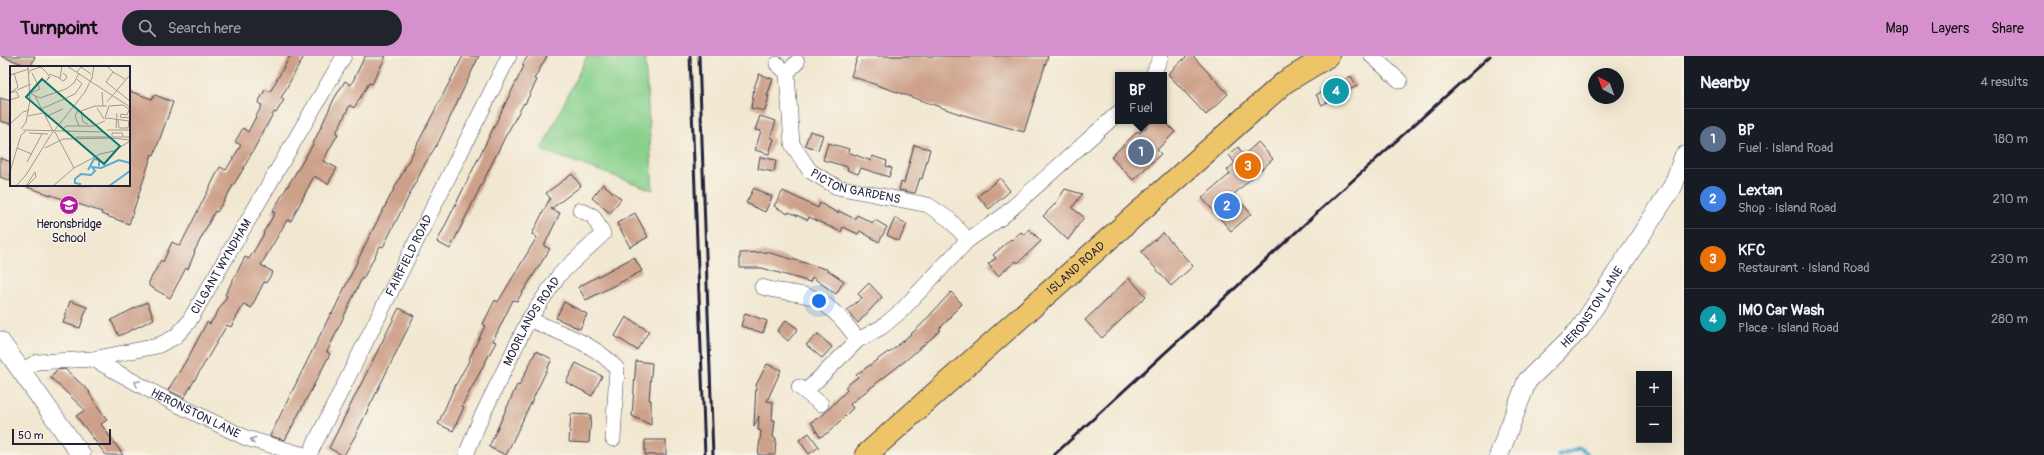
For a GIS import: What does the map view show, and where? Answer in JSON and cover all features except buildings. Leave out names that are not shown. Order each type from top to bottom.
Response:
[{"type":"main road","points":[[1285,82],[1302,56]]},
{"type":"main road","points":[[1285,82],[1328,56]]},
{"type":"main road","name":"ISLAND ROAD","points":[[866,455],[1285,82]]},
{"type":"street","name":"CILGANT WYNDHAM","points":[[22,370],[37,362],[93,359],[157,346],[175,338],[188,323],[344,56]]},
{"type":"street","name":"FAIRFIELD ROAD","points":[[309,455],[509,56]]},
{"type":"street","points":[[1154,72],[1161,56]]},
{"type":"street","points":[[1375,57],[1400,81]]},
{"type":"street","name":"PICTON GARDENS","points":[[787,66],[792,144],[810,170],[837,187],[928,205],[950,220],[968,240]]},
{"type":"street","points":[[821,404],[802,389],[858,340],[882,327],[901,311],[968,240],[1002,217],[1115,116]]},
{"type":"street","name":"HERONSTON LANE","points":[[1499,455],[1527,381],[1580,329],[1673,186],[1684,156]]},
{"type":"street","name":"MOORLANDS ROAD","points":[[466,455],[480,420],[529,319],[560,274],[603,234],[593,216],[580,210]]},
{"type":"street","points":[[762,287],[775,298],[809,296],[832,310],[845,322],[858,340]]},
{"type":"street","points":[[529,319],[590,347],[608,358],[617,369],[613,439]]},
{"type":"street","points":[[0,341],[81,455]]},
{"type":"street","name":"HERONSTON LANE","points":[[93,359],[162,397],[246,438],[304,455]]},
{"type":"green space","points":[[587,56],[645,56],[653,190],[541,150]]},
{"type":"waterway","points":[[1558,455],[1580,448],[1588,455]]},
{"type":"railway","points":[[690,56],[705,455]]},
{"type":"railway","points":[[699,56],[713,455]]},
{"type":"railway","points":[[1054,455],[1490,56]]},
{"type":"place","name":"IMO Car Wash","points":[[1336,91]]},
{"type":"place","name":"BP","points":[[1141,152]]},
{"type":"place","name":"KFC","points":[[1248,166]]},
{"type":"place","name":"Heronsbridge School","points":[[69,205]]},
{"type":"place","name":"Lextan","points":[[1227,206]]}]
